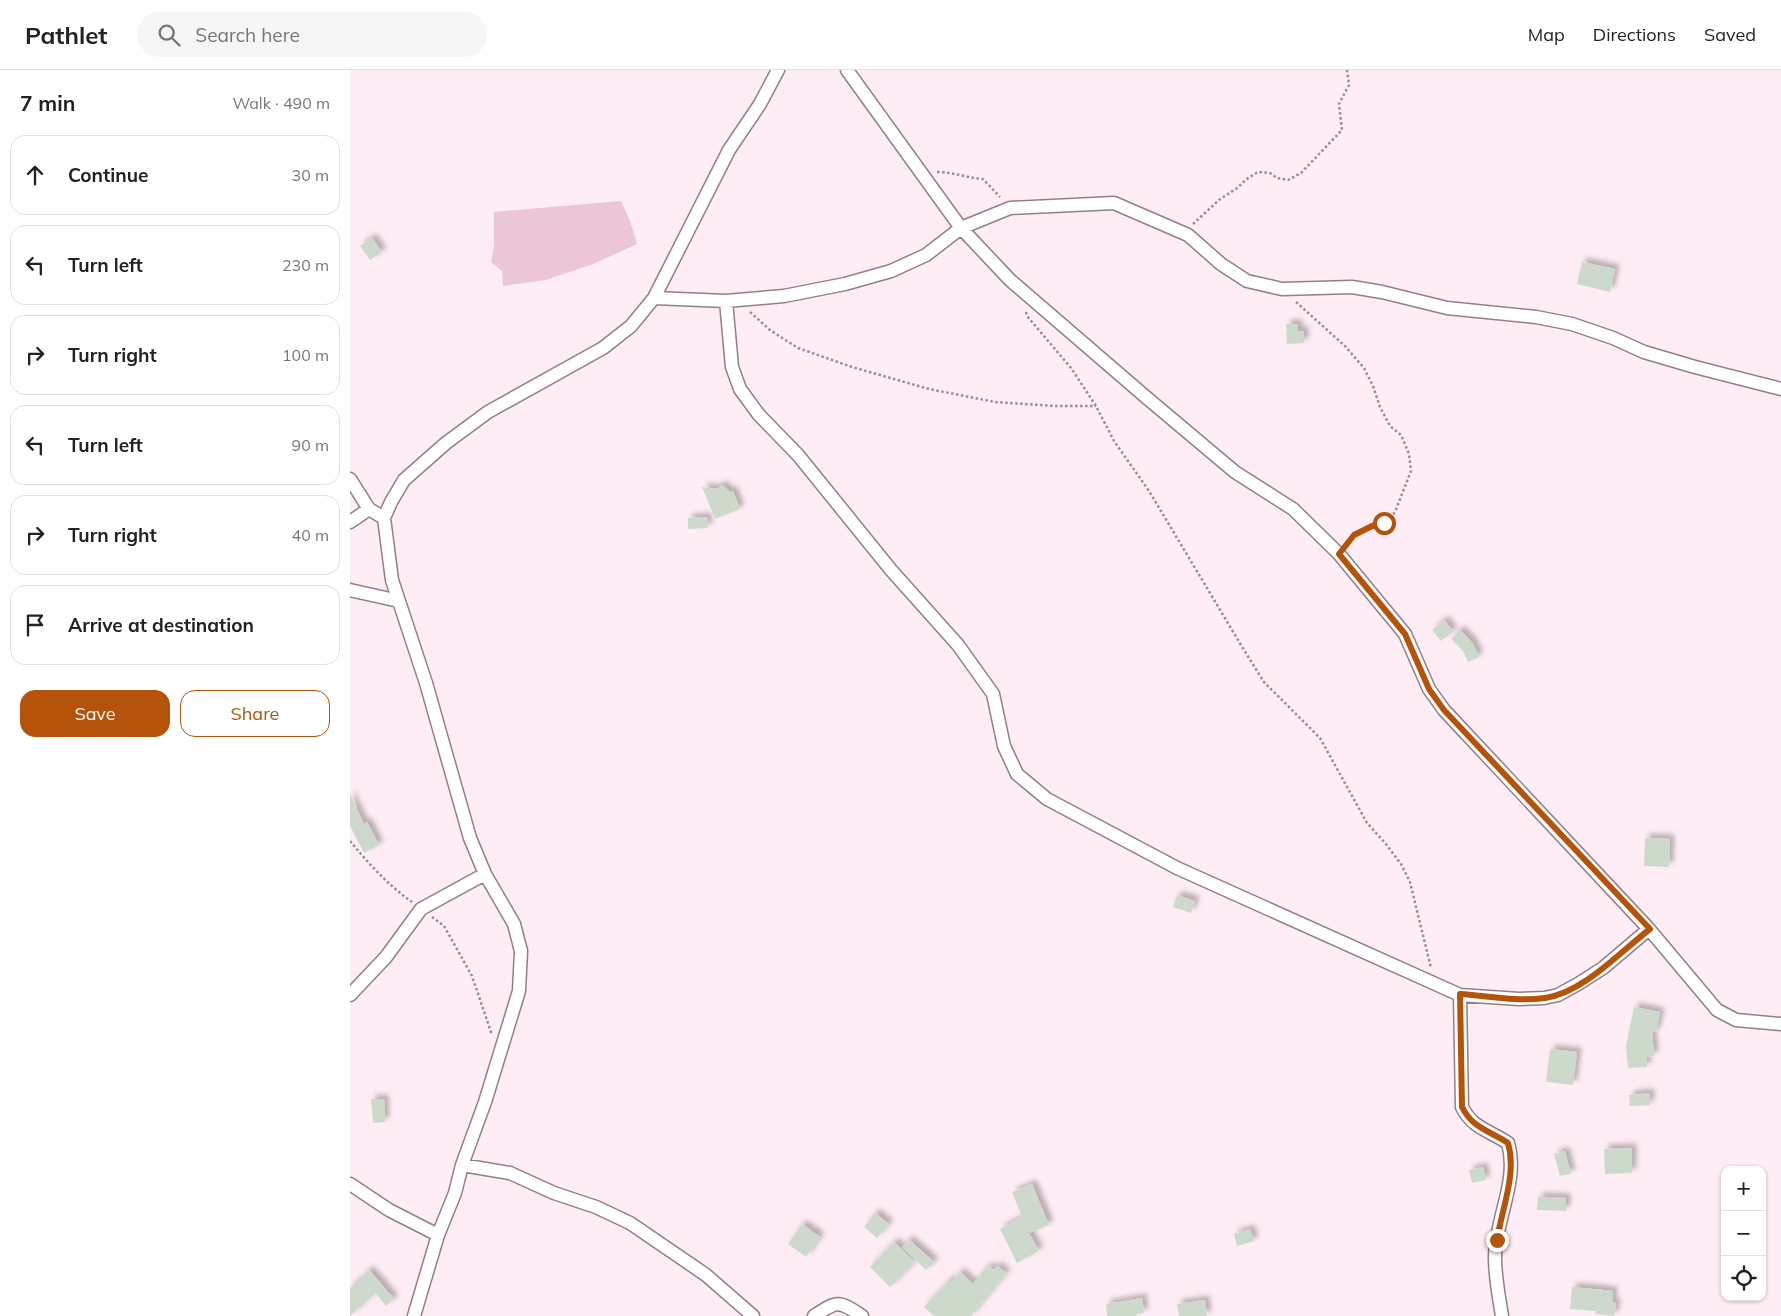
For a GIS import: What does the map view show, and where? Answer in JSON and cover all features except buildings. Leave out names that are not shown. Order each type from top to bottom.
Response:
[{"type":"street","points":[[414,1316],[438,1235],[455,1193],[462,1165],[519,991],[521,951],[514,924],[485,874],[470,838],[426,683],[392,580],[384,518],[404,480],[446,443],[488,412],[603,348],[631,326],[654,298],[729,150],[760,104],[778,70]]},
{"type":"street","points":[[847,70],[961,228],[1010,280],[1133,387],[1235,472],[1293,509],[1339,554],[1405,634],[1429,689],[1444,710],[1650,929],[1717,1010],[1736,1020],[1781,1024]]},
{"type":"street","points":[[654,298],[731,301],[784,296],[845,284],[891,271],[926,255],[961,228],[1010,208],[1114,204],[1188,235],[1221,264],[1247,282],[1282,290],[1352,287],[1382,292],[1447,308],[1536,317],[1572,324],[1613,338],[1644,352],[1686,365],[1781,388]]},
{"type":"street","points":[[731,301],[732,366],[740,389],[759,415],[798,455],[890,570],[963,652],[993,694],[1004,746],[1017,774],[1047,799],[1177,868],[1438,986],[1460,994],[1519,998],[1544,998],[1558,995],[1603,968],[1650,929]]},
{"type":"street","points":[[350,479],[369,509],[384,518]]},
{"type":"street","points":[[350,522],[369,509]]},
{"type":"street","points":[[350,590],[399,601]]},
{"type":"street","points":[[350,995],[386,957],[421,909],[485,874]]},
{"type":"street","points":[[1460,994],[1462,1107],[1468,1118],[1480,1128],[1508,1143],[1512,1156],[1511,1173],[1500,1220],[1495,1258],[1502,1316]]},
{"type":"street","points":[[462,1165],[510,1173],[554,1193],[630,1223],[706,1276],[750,1315]]},
{"type":"street","points":[[350,1184],[389,1210],[438,1235]]},
{"type":"street","points":[[814,1316],[836,1304],[844,1304],[862,1316]]},
{"type":"path","points":[[1188,235],[1194,223],[1219,200],[1248,178],[1258,172],[1270,173],[1277,178],[1288,180],[1301,173],[1326,149],[1342,130],[1339,104],[1349,85],[1347,70]]},
{"type":"path","points":[[916,168],[937,172],[952,172],[968,178],[983,179],[1010,208]]},
{"type":"path","points":[[1020,289],[1027,316],[1071,368],[1096,406],[1114,441],[1149,491],[1264,682],[1320,738],[1367,823],[1401,864],[1410,882],[1427,956],[1438,986]]},
{"type":"path","points":[[1282,290],[1345,346],[1364,368],[1380,407],[1390,426],[1401,435],[1409,454],[1411,471],[1395,512],[1384,523],[1372,526],[1354,535],[1339,554]]},
{"type":"path","points":[[731,301],[798,348],[860,369],[929,389],[995,402],[1055,406],[1096,406]]},
{"type":"path","points":[[350,841],[395,890],[444,926],[472,976],[499,1055]]},
{"type":"shaded area","points":[[621,201],[637,244],[593,264],[545,280],[503,286],[502,271],[491,262],[494,247],[494,212]]},
{"type":"route","points":[[1384,523],[1372,526],[1354,535],[1339,554],[1405,634],[1429,689],[1444,710],[1650,929],[1603,968],[1558,995],[1544,998],[1519,998],[1460,994],[1462,1107],[1468,1118],[1480,1128],[1500,1137],[1508,1143],[1512,1156],[1511,1173],[1497,1240]]}]
